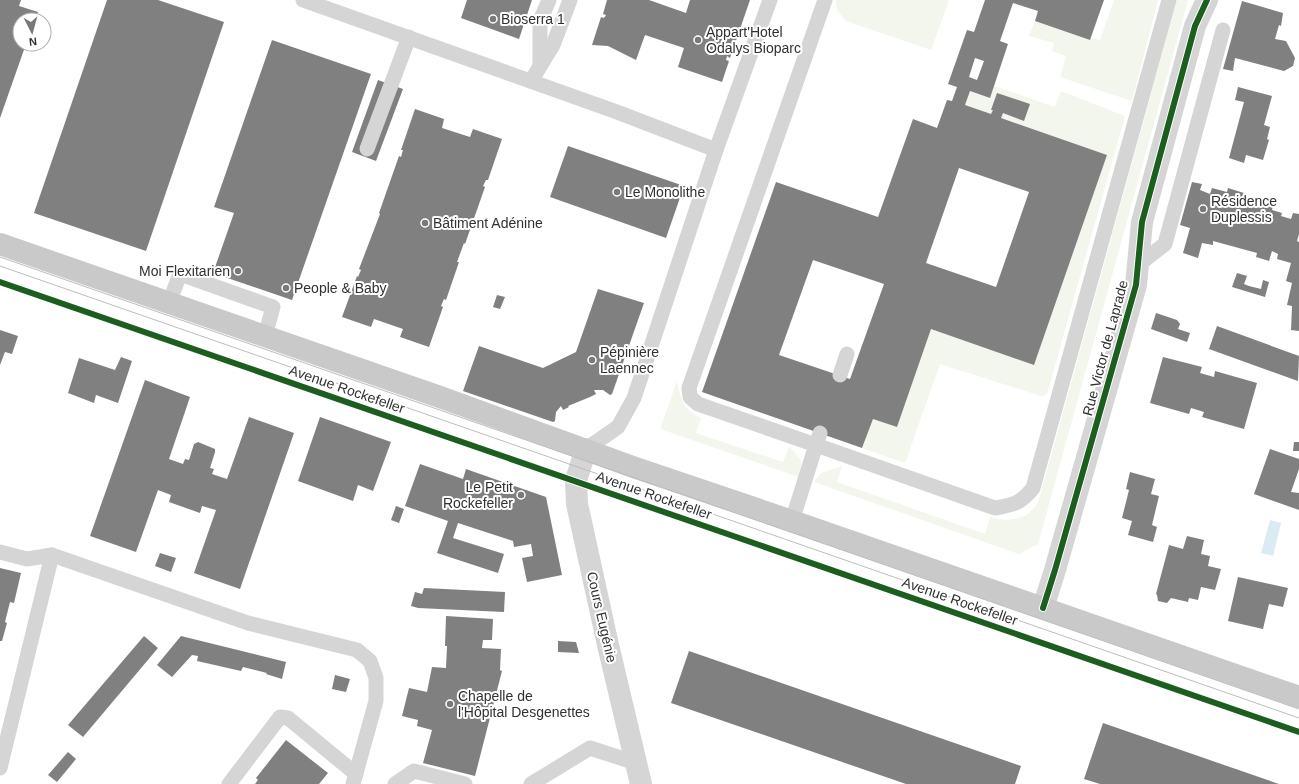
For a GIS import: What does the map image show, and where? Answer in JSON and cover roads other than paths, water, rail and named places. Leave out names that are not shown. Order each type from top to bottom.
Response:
[{"type":"main road","name":"Avenue Rockefeller","points":[[0,244],[586,449],[633,467],[1299,697]]},
{"type":"street","name":"Rue Victor de Laprade","points":[[1043,608],[1136,285],[1142,222],[1195,26],[1207,0]]},
{"type":"street","name":"Cours Eugénie","points":[[586,449],[576,480],[578,504],[608,645],[641,784]]},
{"type":"lane","points":[[303,0],[531,81],[716,150]]},
{"type":"lane","points":[[540,66],[540,21],[549,0]]},
{"type":"lane","points":[[531,81],[553,45],[570,0]]},
{"type":"lane","points":[[586,449],[618,427],[634,398],[716,150],[770,0]]},
{"type":"lane","points":[[824,0],[688,388],[690,397],[698,404],[818,439],[995,508],[1010,506],[1025,498],[1033,488],[1169,0]]},
{"type":"lane","points":[[1138,265],[1165,244],[1223,30]]},
{"type":"lane","points":[[367,149],[409,37]]},
{"type":"lane","points":[[169,303],[180,274],[273,307],[265,336]]},
{"type":"lane","points":[[840,375],[847,354]]},
{"type":"lane","points":[[792,521],[818,439]]},
{"type":"lane","points":[[0,552],[27,559],[52,555],[248,622],[357,650],[370,661],[376,678],[376,701],[355,781],[288,718],[280,717],[229,784]]},
{"type":"lane","points":[[0,768],[52,555]]},
{"type":"lane","points":[[532,784],[590,748],[636,763]]},
{"type":"lane","points":[[395,784],[414,771],[465,784]]},
{"type":"tram line","points":[[0,257],[1299,709]]},
{"type":"tram line","points":[[0,266],[1299,718]]},
{"type":"place","name":"Bioserra 1","points":[[493,19]]},
{"type":"place","name":"Appart'Hotel Odalys Bioparc","points":[[698,40]]},
{"type":"place","name":"Le Monolithe","points":[[617,192]]},
{"type":"place","name":"Résidence Duplessis","points":[[1203,209]]},
{"type":"place","name":"Bâtiment Adénine","points":[[425,223]]},
{"type":"place","name":"Moi Flexitarien","points":[[238,271]]},
{"type":"place","name":"People & Baby","points":[[286,288]]},
{"type":"place","name":"Pépinière Laennec","points":[[592,360]]},
{"type":"place","name":"Le Petit Rockefeller","points":[[521,495]]},
{"type":"place","name":"Chapelle de l'Hôpital Desgenettes","points":[[450,704]]}]
